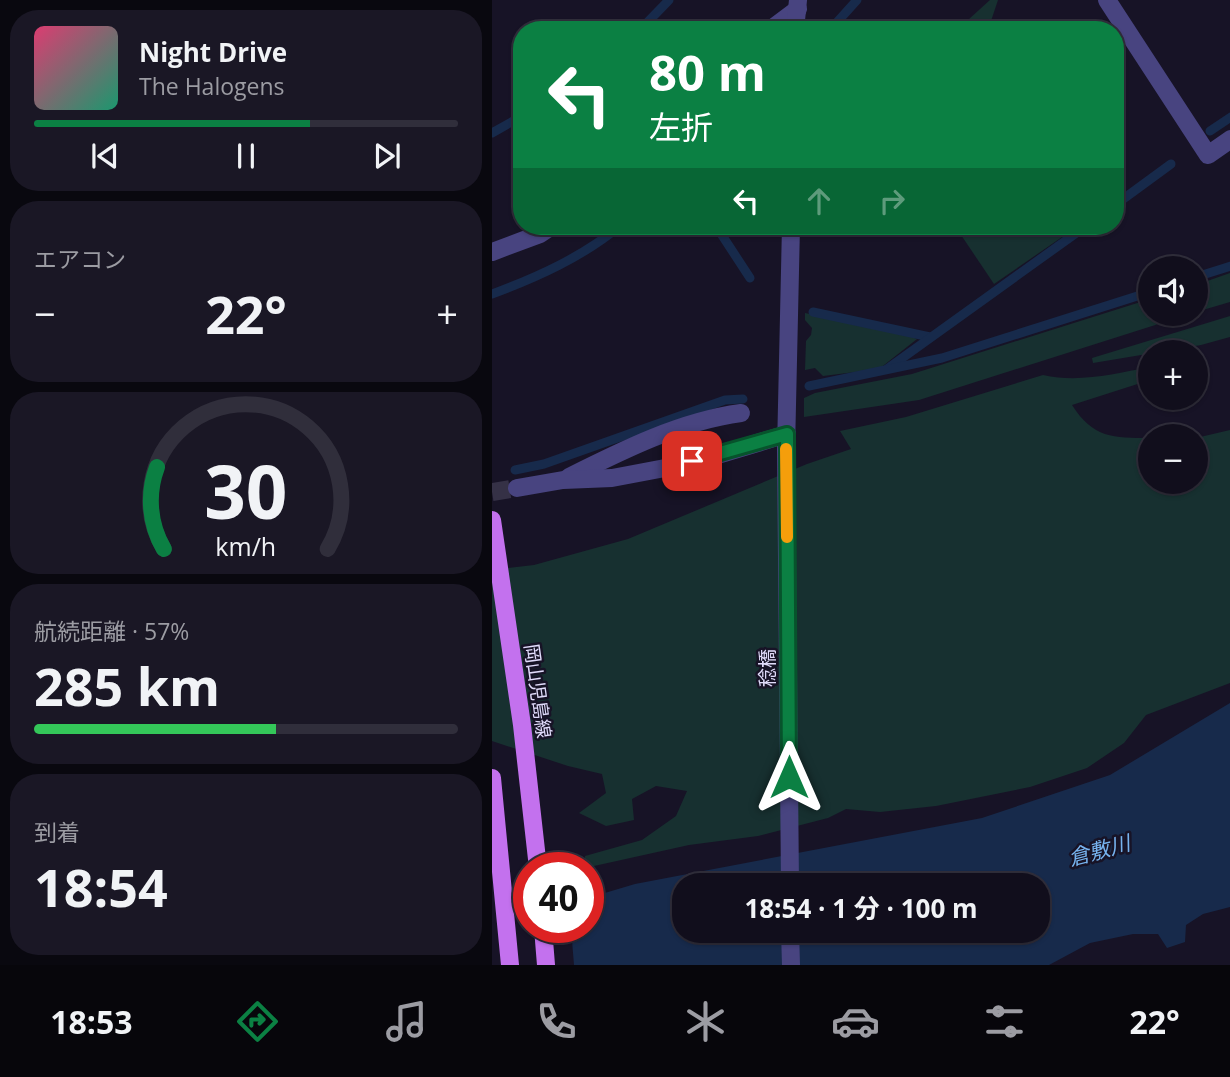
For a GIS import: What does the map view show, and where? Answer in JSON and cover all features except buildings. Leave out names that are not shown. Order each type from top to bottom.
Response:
[{"type":"main road","name":"岡山児島線","points":[[492,520],[522,725],[536,852]]},
{"type":"main road","points":[[492,778],[510,965]]},
{"type":"main road","points":[[544,943],[546,965]]},
{"type":"street","points":[[1107,0],[1121,21]]},
{"type":"street","points":[[780,21],[798,4]]},
{"type":"street","points":[[1124,26],[1208,155],[1230,139]]},
{"type":"street","points":[[492,251],[537,235]]},
{"type":"street","name":"稔橋","points":[[790,873],[787,442],[791,235]]},
{"type":"street","points":[[563,480],[631,447],[678,429],[723,415],[741,413]]},
{"type":"street","points":[[517,488],[563,480],[612,478],[787,442]]},
{"type":"street","points":[[790,943],[791,965]]},
{"type":"green space","points":[[990,0],[998,0],[991,21],[967,21]]},
{"type":"green space","points":[[961,235],[1065,235],[994,284]]},
{"type":"green space","points":[[1230,273],[1230,302],[1208,308],[1208,281]]},
{"type":"green space","points":[[1138,303],[1138,326],[1152,326],[919,400],[804,417],[804,398],[815,393],[912,374]]},
{"type":"green space","points":[[805,313],[902,333],[917,339],[879,369],[823,376],[815,368],[805,370],[806,341],[812,328],[805,320]]},
{"type":"green space","points":[[1230,316],[1230,337],[1208,343],[1208,340],[1151,340],[1197,326],[1208,326],[1208,323]]},
{"type":"green space","points":[[1138,344],[1138,356],[1093,363],[1092,358]]},
{"type":"green space","points":[[1138,369],[1138,384],[1072,405],[1096,430],[1115,436],[1138,438],[1138,494],[1208,494],[1208,435],[1230,430],[1230,683],[1146,715],[1124,743],[1087,768],[1030,787],[936,806],[880,812],[846,809],[828,818],[758,836],[689,845],[604,864],[604,852],[599,852],[642,840],[676,816],[687,791],[656,786],[632,799],[634,820],[606,826],[579,813],[606,793],[602,774],[568,766],[492,741],[492,570],[534,565],[628,539],[807,464],[851,449],[840,431],[906,417],[1043,375],[1083,378]]},
{"type":"water","name":"倉敷川","points":[[1230,703],[1230,907],[1203,914],[1186,925],[1185,942],[1167,948],[1158,934],[1133,934],[1090,943],[1049,965],[492,965],[514,943],[604,943],[604,893],[672,877],[672,943],[1050,943],[1050,873],[693,873],[982,818],[1110,775]]},
{"type":"pier","points":[[513,917],[513,943],[572,943],[574,965],[492,965],[492,923]]},
{"type":"waterway","points":[[649,21],[669,0]]},
{"type":"waterway","points":[[838,21],[857,0]]},
{"type":"waterway","points":[[1210,131],[1231,117]]},
{"type":"waterway","points":[[492,133],[513,121]]},
{"type":"waterway","points":[[1124,198],[1171,164]]},
{"type":"waterway","points":[[492,294],[559,265],[608,235]]},
{"type":"waterway","points":[[722,235],[750,278]]},
{"type":"waterway","points":[[887,369],[1073,235]]},
{"type":"waterway","points":[[1208,273],[1231,266]]},
{"type":"waterway","points":[[809,386],[942,358],[1138,296]]},
{"type":"waterway","points":[[813,312],[930,337]]},
{"type":"waterway","points":[[515,470],[544,464],[725,400],[743,399]]},
{"type":"tunnel","points":[[492,492],[517,488]]},
{"type":"slow traffic","points":[[786,449],[787,537]]},
{"type":"route","points":[[692,461],[787,434],[789,777]]}]
